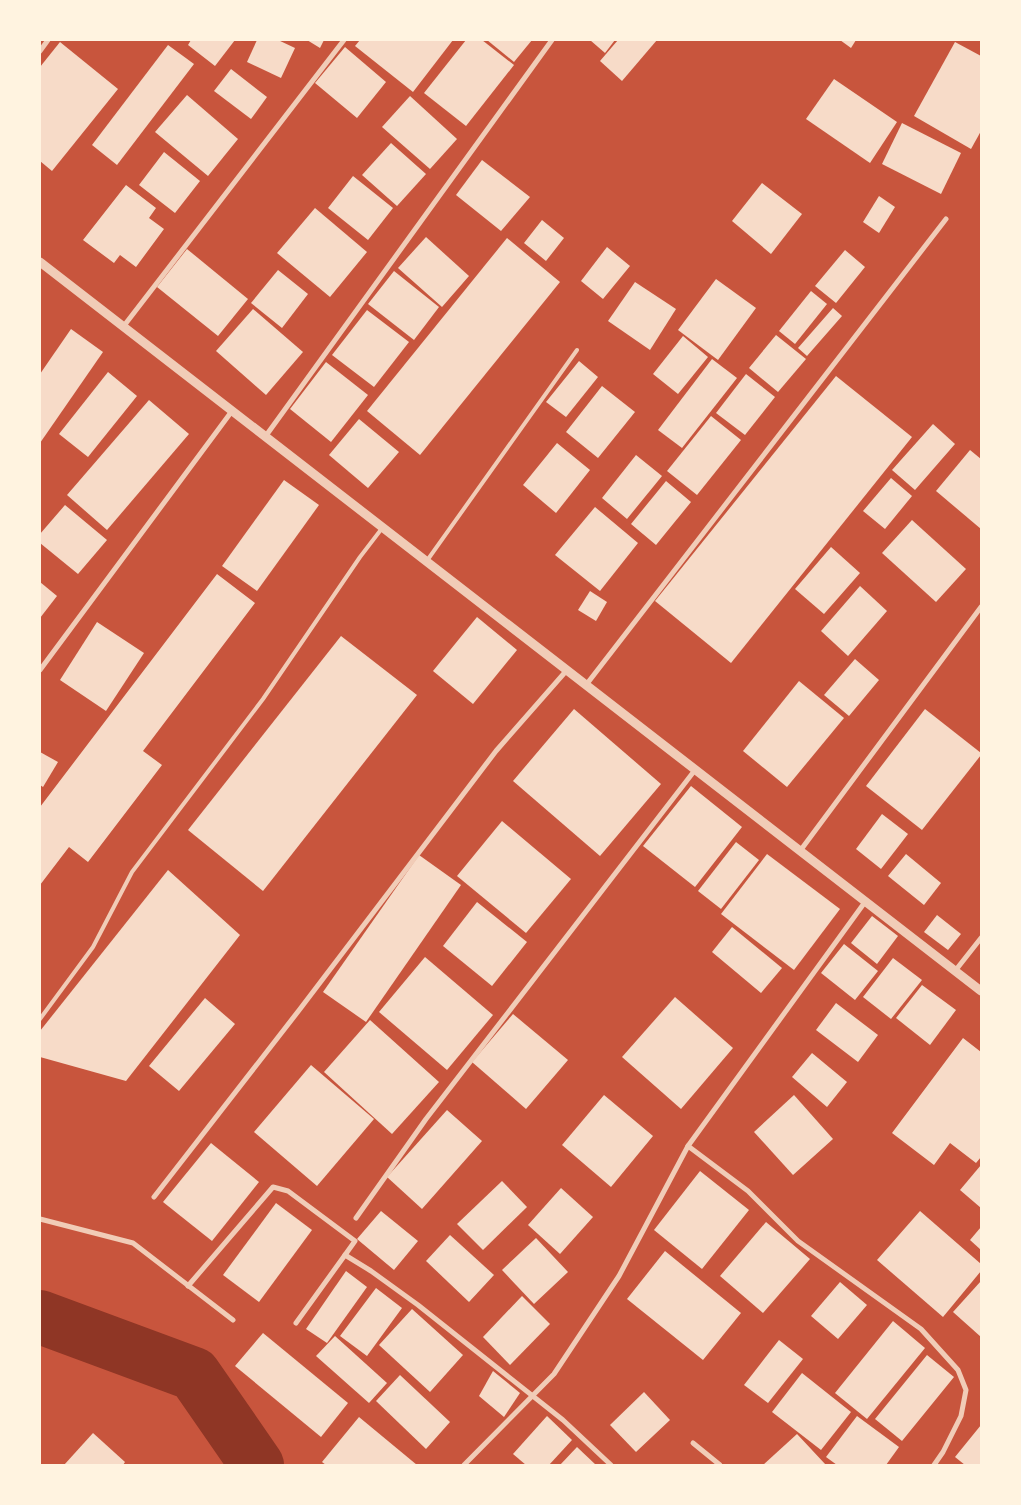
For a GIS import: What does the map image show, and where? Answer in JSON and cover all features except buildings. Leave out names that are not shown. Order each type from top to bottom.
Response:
[{"type":"street","points":[[40,51],[48,40]]},
{"type":"street","points":[[123,327],[344,40]]},
{"type":"street","points":[[265,437],[552,40]]},
{"type":"street","points":[[586,685],[946,219]]},
{"type":"street","points":[[40,262],[981,991]]},
{"type":"street","points":[[40,670],[232,411]]},
{"type":"street","points":[[800,851],[981,607]]},
{"type":"street","points":[[154,1197],[496,751],[567,670]]},
{"type":"street","points":[[356,1218],[426,1119],[696,770]]},
{"type":"street","points":[[464,1465],[554,1374],[619,1276],[688,1146],[866,902]]},
{"type":"street","points":[[955,971],[981,938]]},
{"type":"street","points":[[688,1146],[748,1191],[798,1241],[921,1329],[958,1370],[966,1390],[961,1416],[943,1452],[934,1465]]},
{"type":"street","points":[[188,1286],[273,1187],[288,1191],[355,1241],[296,1323]]},
{"type":"street","points":[[40,1219],[133,1243],[233,1320]]},
{"type":"street","points":[[345,1255],[371,1270],[418,1305],[563,1420],[611,1465]]},
{"type":"street","points":[[693,1442],[720,1465]]},
{"type":"lane","points":[[426,562],[577,350]]},
{"type":"lane","points":[[40,1019],[93,947],[132,872],[263,699],[360,557],[383,527]]},
{"type":"waterway","points":[[40,1317],[194,1374],[257,1465]]}]
